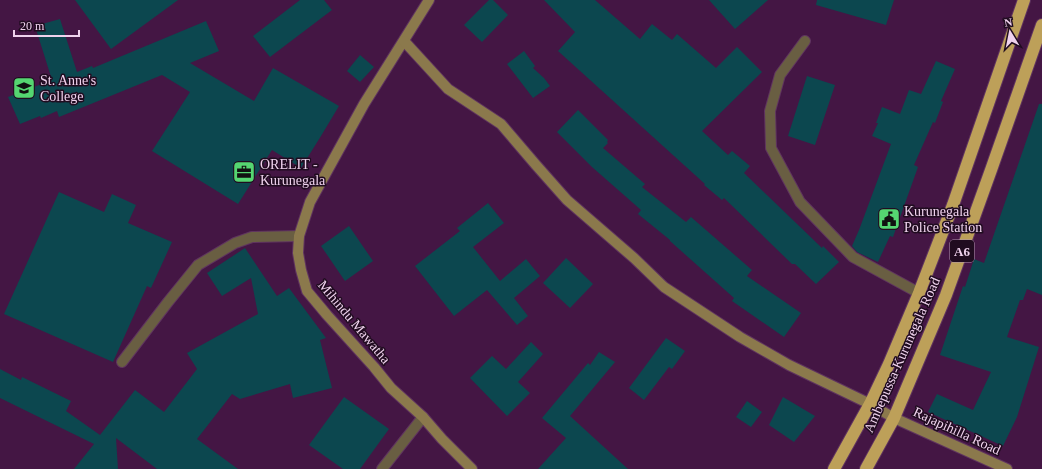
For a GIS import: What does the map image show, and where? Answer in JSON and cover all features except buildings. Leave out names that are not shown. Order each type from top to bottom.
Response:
[{"type":"highway","name":"Ambepussa-Kurunegala Road","points":[[834,469],[870,404],[889,364],[919,293],[953,204],[1024,0]]},
{"type":"highway","name":"Ambepussa-Kurunegala Road","points":[[866,469],[894,418],[946,295],[1042,25]]},
{"type":"street","name":"Mihindu Mawatha","points":[[429,0],[364,104],[330,163],[310,202],[299,236],[298,253],[307,291],[391,388],[423,416],[442,439],[472,469]]},
{"type":"street","name":"Rajapihilla Road","points":[[404,41],[448,89],[501,124],[568,200],[634,258],[664,287],[740,337],[782,361],[870,404],[894,418],[1007,469]]},
{"type":"street","points":[[805,41],[780,76],[770,111],[771,148],[800,202],[853,257],[919,293]]},
{"type":"street","points":[[122,362],[198,266],[235,243],[252,238],[299,236]]},
{"type":"street","points":[[382,469],[423,416]]},
{"type":"place","name":"St. Anne's College","points":[[24,88]]},
{"type":"place","name":"ORELIT - Kurunegala","points":[[244,172]]},
{"type":"place","name":"Kurunegala Police Station","points":[[889,219]]}]
